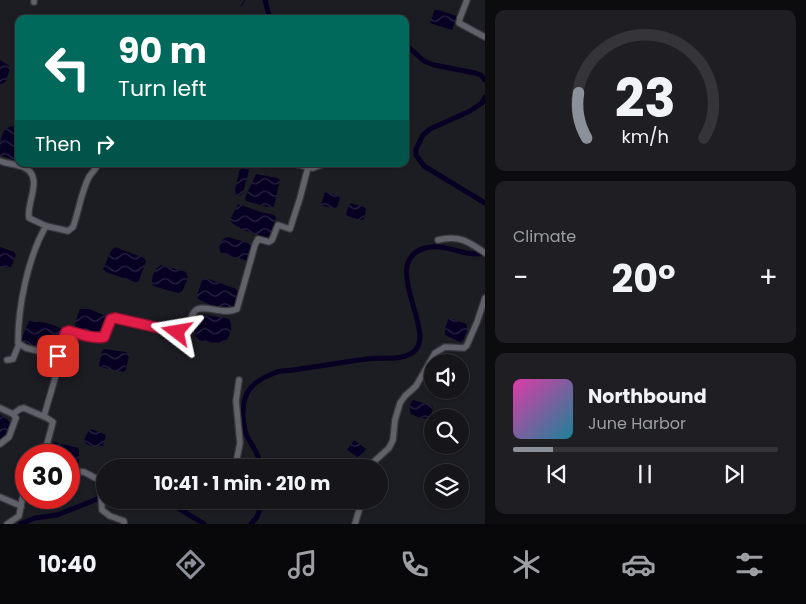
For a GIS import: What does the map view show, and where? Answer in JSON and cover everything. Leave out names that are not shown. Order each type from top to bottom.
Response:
[{"type":"street","points":[[467,0],[459,23],[485,37]]},
{"type":"street","points":[[0,161],[15,165]]},
{"type":"street","points":[[24,167],[29,171],[34,185],[28,209],[29,218],[46,226],[68,231],[71,230],[90,175],[97,167]]},
{"type":"street","points":[[44,416],[58,368],[58,356],[66,332],[101,338],[104,337],[111,319],[115,318],[177,332],[186,332],[190,328],[191,318],[195,310],[201,308],[228,312],[237,309],[255,244],[258,240],[270,242],[278,225],[290,229],[308,167],[318,167]]},
{"type":"street","points":[[7,360],[13,359],[19,344],[22,303],[27,276],[32,257],[46,226]]},
{"type":"street","points":[[438,240],[459,238],[472,243],[484,252]]},
{"type":"street","points":[[377,459],[389,448],[393,440],[395,420],[400,403],[416,386],[435,353],[445,347],[464,348],[467,345],[485,298]]},
{"type":"street","points":[[19,344],[26,348],[58,356]]},
{"type":"street","points":[[237,459],[240,443],[236,401],[239,380]]},
{"type":"street","points":[[0,408],[13,414],[16,418],[11,433],[0,444]]},
{"type":"street","points":[[13,414],[24,408],[51,420],[53,425],[47,444]]},
{"type":"street","points":[[80,472],[96,478]]},
{"type":"street","points":[[0,497],[15,503]]},
{"type":"street","points":[[7,524],[19,516],[20,509]]},
{"type":"street","points":[[102,509],[110,516],[120,518],[124,521],[124,524]]},
{"type":"street","points":[[355,524],[359,509]]},
{"type":"water","points":[[435,9],[457,16],[452,30],[430,23]]},
{"type":"water","points":[[0,60],[10,68],[6,81],[2,84],[0,84]]},
{"type":"water","points":[[15,127],[15,161],[0,155],[3,134],[7,128]]},
{"type":"water","points":[[240,168],[249,170],[243,193],[239,196],[235,190]]},
{"type":"water","points":[[256,174],[280,180],[272,208],[246,201],[245,198]]},
{"type":"water","points":[[325,192],[339,196],[340,199],[335,209],[321,205]]},
{"type":"water","points":[[350,203],[366,209],[364,219],[361,220],[347,216]]},
{"type":"water","points":[[238,204],[274,215],[276,218],[269,237],[248,232],[232,223],[230,220]]},
{"type":"water","points":[[228,237],[252,245],[248,261],[221,253],[220,243]]},
{"type":"water","points":[[0,247],[14,252],[16,255],[11,267],[0,266]]},
{"type":"water","points":[[115,247],[144,258],[146,261],[138,283],[106,272],[103,269],[111,251]]},
{"type":"water","points":[[161,265],[186,272],[188,278],[182,292],[178,293],[153,286],[153,274]]},
{"type":"water","points":[[203,278],[236,289],[238,292],[234,308],[210,305],[198,299],[197,295]]},
{"type":"water","points":[[80,309],[89,309],[106,316],[107,319],[101,333],[85,332],[75,328]]},
{"type":"water","points":[[201,314],[229,319],[231,332],[224,343],[204,342],[196,337],[194,326]]},
{"type":"water","points":[[449,318],[467,324],[467,331],[462,343],[445,335],[445,328]]},
{"type":"water","points":[[29,321],[47,323],[63,330],[57,351],[23,343],[22,338]]},
{"type":"water","points":[[104,349],[126,352],[129,355],[126,370],[123,372],[100,367],[102,351]]},
{"type":"water","points":[[413,400],[433,406],[433,409],[424,409],[424,418],[411,414],[409,406]]},
{"type":"water","points":[[0,415],[10,423],[6,435],[0,442]]},
{"type":"water","points":[[91,429],[106,435],[103,446],[90,446],[85,443],[84,440]]},
{"type":"water","points":[[354,440],[366,449],[359,458],[347,450]]},
{"type":"waterway","points":[[241,6],[245,0]]},
{"type":"waterway","points":[[265,0],[269,15]]},
{"type":"waterway","points":[[409,48],[424,61],[434,65],[475,73],[481,75],[485,80]]},
{"type":"waterway","points":[[485,97],[482,103],[470,111],[430,129],[423,135],[416,149],[416,155],[424,166],[485,203]]},
{"type":"waterway","points":[[259,459],[246,434],[243,417],[247,393],[255,383],[280,371],[367,359],[396,358],[412,353],[419,344],[420,331],[407,283],[407,268],[412,256],[425,248],[432,247],[478,254],[485,253]]},
{"type":"waterway","points":[[20,524],[35,518],[57,515],[96,500]]},
{"type":"waterway","points":[[180,509],[204,524]]},
{"type":"waterway","points":[[251,524],[257,517],[260,509]]},
{"type":"route","points":[[58,356],[66,332],[101,338],[104,337],[108,323],[111,319],[115,318],[177,332]]}]
